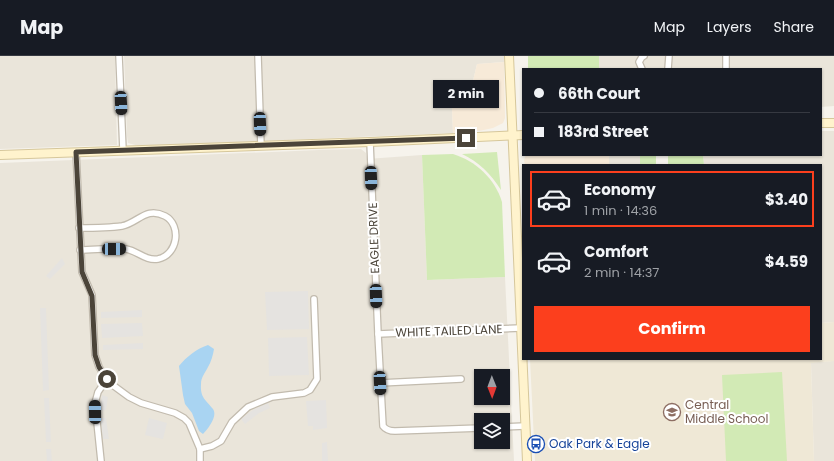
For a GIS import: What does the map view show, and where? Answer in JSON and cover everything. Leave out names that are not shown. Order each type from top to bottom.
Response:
[{"type":"street","points":[[119,56],[123,150]]},
{"type":"street","points":[[258,56],[261,146]]},
{"type":"street","points":[[509,56],[522,352]]},
{"type":"street","points":[[642,68],[640,62],[644,56]]},
{"type":"street","points":[[668,68],[669,56]]},
{"type":"street","points":[[726,56],[726,68]]},
{"type":"street","points":[[822,123],[834,122]]},
{"type":"street","points":[[0,155],[522,135]]},
{"type":"street","name":"EAGLE DRIVE","points":[[370,142],[382,422],[385,429],[390,431],[474,428]]},
{"type":"street","points":[[76,152],[82,272],[92,296],[95,355],[99,367],[107,379],[129,397],[142,403],[175,413],[184,418],[189,423],[200,449],[200,461]]},
{"type":"street","points":[[79,228],[123,226],[150,213],[164,215],[170,220],[176,235],[172,250],[167,255],[158,258],[149,259],[127,249],[80,250]]},
{"type":"street","points":[[200,449],[212,446],[221,441],[232,422],[248,407],[272,397],[304,393],[310,390],[317,379],[314,299]]},
{"type":"street","name":"WHITE TAILED LANE","points":[[378,334],[521,328]]},
{"type":"street","points":[[522,360],[527,461]]},
{"type":"street","points":[[101,461],[95,403],[98,392],[107,379]]},
{"type":"street","points":[[380,383],[461,379]]},
{"type":"street","points":[[510,427],[525,426]]},
{"type":"shaded area","points":[[0,56],[115,56],[117,145],[0,149]]},
{"type":"shaded area","points":[[124,56],[504,56],[504,62],[477,64],[472,85],[451,86],[453,133],[139,146],[128,143]]},
{"type":"shaded area","points":[[599,56],[834,56],[834,106],[822,107],[822,68],[599,68]]},
{"type":"shaded area","points":[[504,62],[505,118],[503,123],[493,128],[479,131],[453,133],[451,86],[472,85],[477,64]]},
{"type":"shaded area","points":[[822,131],[834,131],[834,322],[822,323],[822,164],[704,164],[703,156],[822,156]]},
{"type":"shaded area","points":[[361,149],[366,153],[367,159],[422,155],[427,280],[505,277],[510,369],[474,369],[474,405],[510,405],[510,379],[514,461],[0,461],[0,163]]},
{"type":"shaded area","points":[[526,156],[609,156],[609,164],[525,164]]},
{"type":"shaded area","points":[[609,156],[640,156],[640,164],[609,164]]},
{"type":"shaded area","points":[[62,258],[65,264],[50,279],[46,276]]},
{"type":"shaded area","points":[[308,291],[309,329],[267,330],[265,292]]},
{"type":"shaded area","points":[[40,308],[46,308],[49,390],[43,391]]},
{"type":"shaded area","points":[[142,310],[142,317],[101,318],[101,312]]},
{"type":"shaded area","name":"Central Middle School","points":[[834,322],[834,361],[811,363],[814,461],[535,461],[530,360],[822,360],[822,323]]},
{"type":"shaded area","points":[[142,323],[143,336],[102,338],[101,324]]},
{"type":"shaded area","points":[[307,337],[309,375],[269,376],[268,338]]},
{"type":"shaded area","points":[[143,343],[143,349],[103,350],[103,345]]},
{"type":"shaded area","points":[[834,361],[834,461],[814,461],[811,362]]},
{"type":"shaded area","points":[[102,395],[108,397],[106,410],[100,411]]},
{"type":"shaded area","points":[[44,398],[49,398],[51,442],[46,442]]},
{"type":"shaded area","points":[[326,400],[327,428],[313,430],[313,426],[308,426],[306,401]]},
{"type":"shaded area","points":[[268,403],[270,408],[259,413],[245,424],[241,419],[253,410]]},
{"type":"shaded area","points":[[100,418],[106,418],[109,439],[103,439]]},
{"type":"shaded area","points":[[149,418],[167,423],[163,439],[145,435]]},
{"type":"shaded area","points":[[327,442],[328,461],[322,461],[322,443]]},
{"type":"shaded area","points":[[46,449],[51,449],[52,461],[47,461]]},
{"type":"green space","points":[[528,56],[599,56],[599,68],[528,68]]},
{"type":"green space","points":[[497,152],[501,190],[484,169],[462,154]]},
{"type":"green space","points":[[453,154],[469,161],[484,172],[495,186],[499,194],[502,202],[505,277],[427,280],[422,155]]},
{"type":"green space","points":[[640,156],[656,156],[656,164],[640,164]]},
{"type":"green space","points":[[668,156],[703,156],[704,164],[668,164]]},
{"type":"green space","points":[[782,372],[787,461],[726,461],[722,375]]},
{"type":"water","points":[[208,345],[214,349],[210,363],[203,375],[201,382],[201,393],[213,409],[214,415],[210,426],[203,434],[199,431],[192,413],[185,404],[179,366],[192,353]]},
{"type":"place","name":"Central Middle School","points":[[672,412]]},
{"type":"place","name":"Oak Park & Eagle","points":[[536,444]]},
{"type":"route","points":[[107,379],[99,367],[95,355],[92,296],[82,272],[76,152],[466,138]]}]
